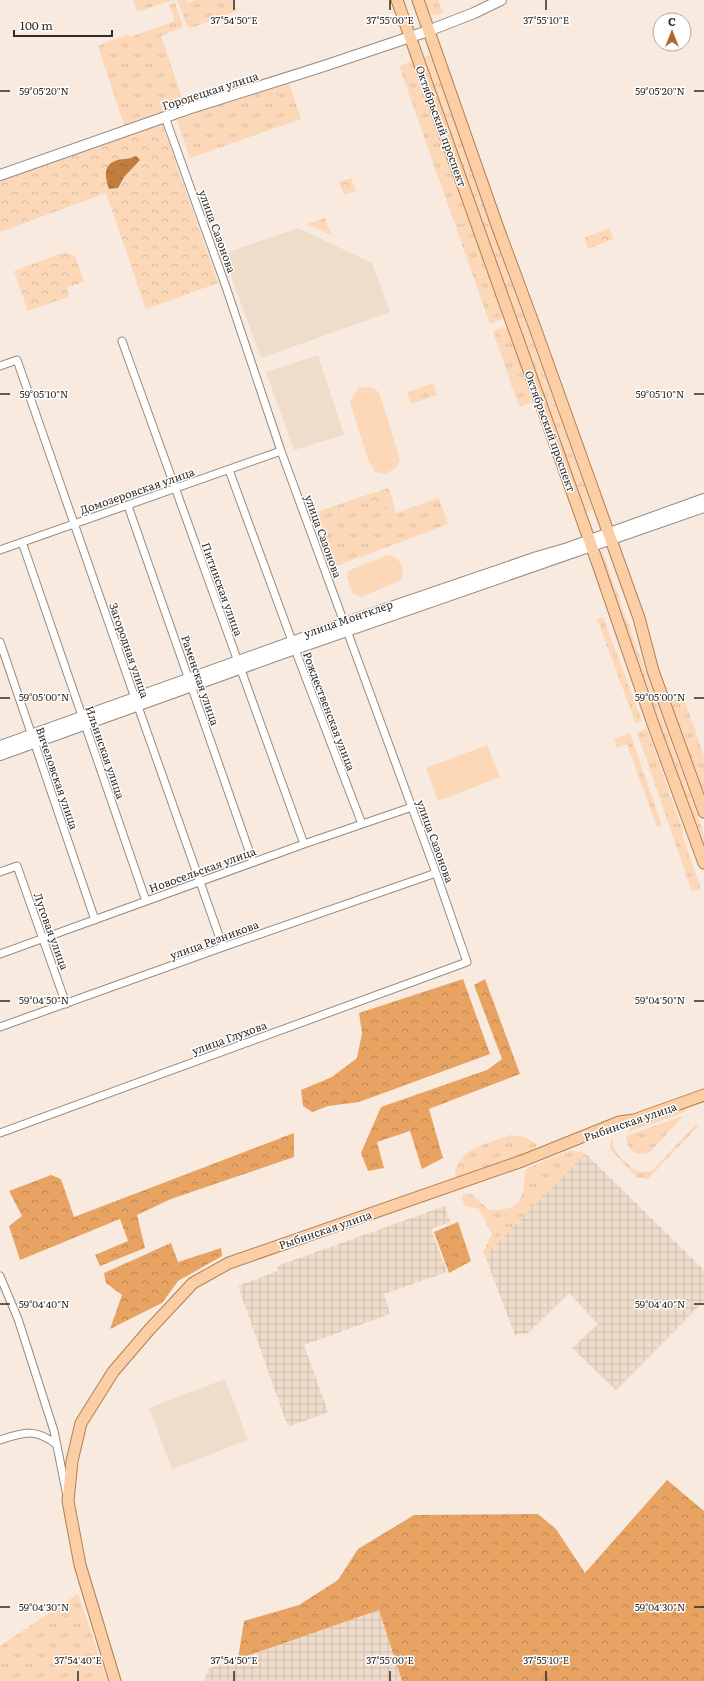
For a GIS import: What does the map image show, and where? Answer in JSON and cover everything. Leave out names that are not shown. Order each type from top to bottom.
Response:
[{"type":"main road","name":"Октябрьский проспект","points":[[397,0],[653,724],[704,863]]},
{"type":"main road","name":"Октябрьский проспект","points":[[418,0],[639,618],[653,671],[704,812]]},
{"type":"main road","points":[[619,1122],[632,1114],[704,1088]]},
{"type":"main road","name":"Рыбинская улица","points":[[115,1681],[80,1565],[68,1501],[72,1461],[81,1423],[113,1372],[149,1330],[193,1283],[229,1263],[522,1161],[619,1122],[634,1120],[704,1095]]},
{"type":"street","name":"Городецкая улица","points":[[0,175],[165,117],[428,31],[487,8],[501,0]]},
{"type":"street","name":"улица Сазонова","points":[[165,117],[226,287],[281,451],[412,807],[467,962]]},
{"type":"street","name":"Питинская улица","points":[[122,341],[304,844]]},
{"type":"street","name":"Загородная улица","points":[[0,366],[17,360],[223,946]]},
{"type":"street","name":"Домозеровская улица","points":[[0,550],[281,451]]},
{"type":"street","name":"Рождественская улица","points":[[229,470],[293,646],[362,824]]},
{"type":"street","name":"улица Монтклер","points":[[610,537],[704,499]]},
{"type":"street","name":"Раменская улица","points":[[128,506],[253,862]]},
{"type":"street","name":"улица Монтклер","points":[[0,746],[33,738],[346,627],[590,543],[704,507]]},
{"type":"street","name":"Ильинская улица","points":[[22,542],[146,901]]},
{"type":"street","name":"Вичеловская улица","points":[[0,642],[95,920]]},
{"type":"street","name":"улица Монтклер","points":[[0,755],[33,738]]},
{"type":"street","name":"Новосельская улица","points":[[0,954],[253,862],[412,807]]},
{"type":"street","name":"Луговая улица","points":[[0,872],[17,866],[66,1004]]},
{"type":"street","name":"улица Резникова","points":[[0,1027],[223,946],[436,873]]},
{"type":"street","name":"улица Глухова","points":[[0,1133],[467,962]]},
{"type":"street","points":[[0,1276],[18,1319],[54,1431],[68,1501]]},
{"type":"street","points":[[0,1440],[21,1433],[34,1433],[42,1435],[57,1445]]},
{"type":"shaded area","points":[[298,228],[372,263],[390,312],[261,358],[223,254]]},
{"type":"shaded area","points":[[318,355],[344,435],[294,450],[266,372]]},
{"type":"shaded area","points":[[585,1153],[704,1270],[704,1301],[616,1390],[572,1348],[598,1324],[569,1293],[528,1333],[515,1335],[485,1256]]},
{"type":"shaded area","points":[[445,1206],[450,1222],[431,1229],[447,1272],[384,1294],[390,1314],[304,1345],[328,1412],[288,1427],[238,1286],[278,1271],[277,1266]]},
{"type":"shaded area","points":[[225,1379],[248,1440],[172,1469],[149,1408]]},
{"type":"shaded area","points":[[379,1610],[402,1681],[204,1681],[208,1669]]},
{"type":"green space","points":[[133,0],[174,0],[137,12]]},
{"type":"green space","points":[[177,0],[187,0],[188,3],[196,0],[233,0],[237,11],[191,28],[187,26]]},
{"type":"green space","points":[[438,0],[443,13],[435,15],[430,14],[424,1]]},
{"type":"green space","points":[[175,3],[183,27],[161,36],[185,107],[125,128],[98,46],[128,34],[130,37],[175,21],[169,5]]},
{"type":"green space","points":[[430,55],[593,510],[586,512],[423,58]]},
{"type":"green space","points":[[412,61],[505,318],[490,324],[399,66]]},
{"type":"green space","points":[[288,81],[301,119],[190,158],[177,120]]},
{"type":"green space","points":[[162,123],[218,283],[146,309],[106,193],[0,232],[0,181]]},
{"type":"green space","points":[[351,178],[356,191],[344,195],[339,182]]},
{"type":"green space","points":[[325,218],[331,235],[307,224]]},
{"type":"green space","points":[[609,228],[613,239],[588,249],[584,238]]},
{"type":"green space","points":[[65,252],[75,256],[84,282],[67,287],[69,297],[28,311],[14,271]]},
{"type":"green space","points":[[507,326],[533,402],[519,407],[493,331]]},
{"type":"green space","points":[[433,383],[437,395],[411,404],[407,392]]},
{"type":"green space","points":[[360,387],[372,388],[379,392],[400,460],[396,468],[385,474],[375,472],[368,460],[350,402]]},
{"type":"green space","points":[[389,488],[396,513],[363,496]]},
{"type":"green space","points":[[363,496],[396,513],[439,498],[448,524],[336,566],[317,512]]},
{"type":"green space","points":[[602,551],[704,834],[704,852],[597,553]]},
{"type":"green space","points":[[388,555],[396,558],[401,564],[403,572],[401,580],[361,597],[353,594],[347,579],[348,571]]},
{"type":"green space","points":[[603,617],[642,721],[636,724],[597,619]]},
{"type":"green space","points":[[683,696],[704,756],[704,794],[670,701]]},
{"type":"green space","points":[[647,729],[683,831],[683,838],[701,889],[692,892],[637,732]]},
{"type":"green space","points":[[630,733],[662,826],[657,827],[627,744],[614,748],[616,745],[614,739]]},
{"type":"green space","points":[[487,745],[500,777],[438,801],[426,768]]},
{"type":"green space","points":[[463,979],[490,1054],[359,1102],[328,1106],[312,1112],[303,1106],[301,1090],[332,1077],[357,1058],[362,1033],[359,1013]]},
{"type":"green space","points":[[485,979],[520,1074],[429,1109],[443,1158],[422,1169],[410,1131],[377,1142],[384,1168],[368,1171],[361,1153],[381,1107],[487,1070],[502,1059],[474,985]]},
{"type":"green space","points":[[689,1106],[685,1112],[628,1132],[633,1124]]},
{"type":"green space","points":[[682,1117],[650,1152],[646,1154],[635,1153],[628,1146],[626,1136]]},
{"type":"green space","points":[[696,1124],[698,1126],[648,1179],[637,1178],[610,1149],[611,1138],[613,1138],[613,1146],[618,1155],[633,1169],[641,1172],[652,1171]]},
{"type":"green space","points":[[294,1133],[294,1157],[171,1199],[137,1215],[145,1248],[100,1266],[95,1255],[128,1241],[120,1219],[20,1260],[9,1226],[22,1216],[9,1191],[51,1175],[61,1179],[74,1217]]},
{"type":"green space","points":[[510,1135],[521,1136],[537,1145],[533,1152],[457,1179],[455,1176],[457,1167],[461,1159],[467,1153],[484,1144]]},
{"type":"green space","points":[[570,1150],[585,1153],[485,1256],[483,1253],[492,1234],[479,1209],[465,1206],[462,1199],[463,1194],[471,1194],[489,1210],[509,1208],[519,1201],[522,1195],[526,1169]]},
{"type":"green space","points":[[458,1222],[471,1261],[449,1273],[434,1232]]},
{"type":"green space","points":[[171,1243],[178,1262],[221,1248],[222,1256],[178,1281],[162,1303],[110,1329],[122,1295],[106,1283],[104,1273]]},
{"type":"green space","points":[[667,1480],[704,1511],[704,1681],[402,1681],[379,1610],[238,1659],[244,1621],[299,1605],[338,1580],[358,1549],[414,1515],[538,1514],[556,1529],[585,1573]]},
{"type":"green space","points":[[78,1594],[108,1681],[0,1681],[0,1646]]},
{"type":"water","points":[[136,156],[140,160],[124,177],[118,188],[109,189],[106,173],[108,166],[117,160]]}]
